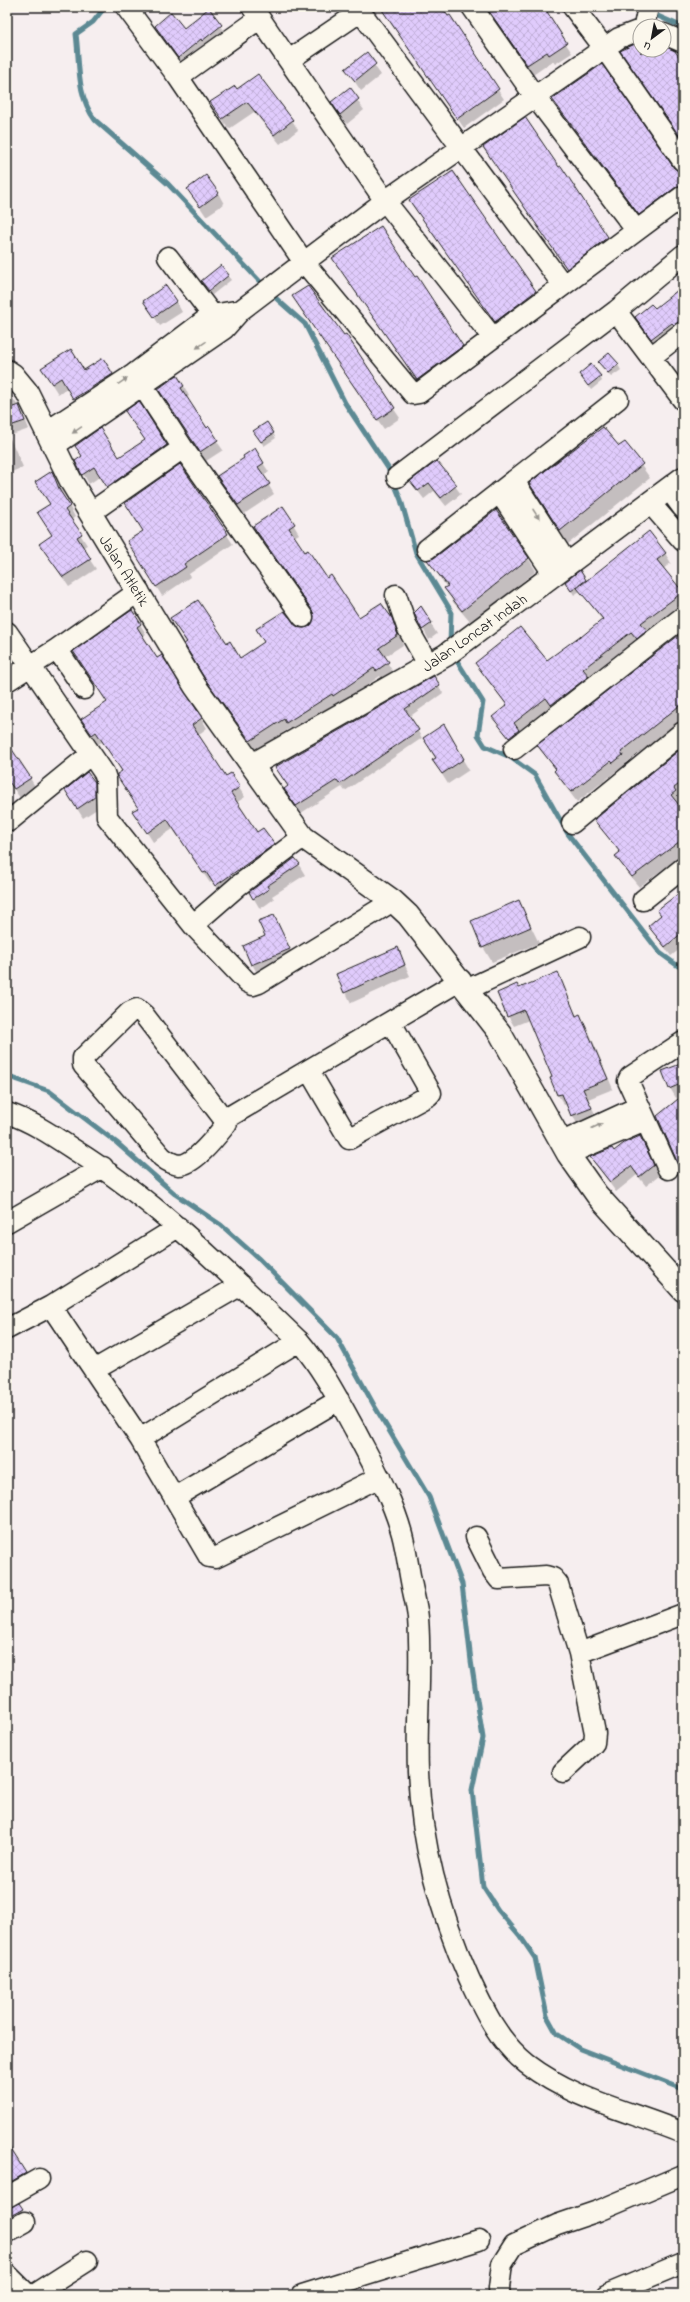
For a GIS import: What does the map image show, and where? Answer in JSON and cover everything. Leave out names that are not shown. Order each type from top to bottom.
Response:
[{"type":"street","points":[[126,7],[178,77],[303,261],[413,394],[419,393],[683,196]]},
{"type":"street","points":[[472,7],[536,98],[636,230]]},
{"type":"street","points":[[573,7],[605,48],[683,161]]},
{"type":"street","points":[[178,77],[255,13],[289,60],[385,201],[493,338]]},
{"type":"street","points":[[289,60],[354,16],[360,15],[366,19],[563,285]]},
{"type":"street","points":[[50,439],[134,374],[218,322],[241,310],[303,261],[385,201],[536,98],[632,29]]},
{"type":"street","points":[[672,37],[683,42]]},
{"type":"street","points":[[397,477],[616,311],[683,255]]},
{"type":"street","points":[[168,256],[218,322]]},
{"type":"street","points":[[616,311],[683,400]]},
{"type":"street","points":[[651,357],[683,332]]},
{"type":"street","name":"Jalan Atletik","points":[[7,371],[13,375],[27,392],[50,439],[90,513],[139,591],[194,686],[303,837],[393,901],[408,915],[500,1033],[565,1148],[597,1195],[683,1290]]},
{"type":"street","points":[[149,396],[183,448],[303,616]]},
{"type":"street","points":[[427,549],[618,399]]},
{"type":"street","points":[[90,513],[183,448]]},
{"type":"street","points":[[676,484],[683,508]]},
{"type":"street","name":"Jalan Loncat Indah","points":[[252,765],[376,696],[443,655],[561,570],[676,484]]},
{"type":"street","points":[[507,486],[561,570]]},
{"type":"street","points":[[650,503],[683,541]]},
{"type":"street","points":[[7,681],[57,649],[139,591]]},
{"type":"street","points":[[396,595],[407,628],[443,655]]},
{"type":"street","points":[[514,749],[683,617]]},
{"type":"street","points":[[7,632],[29,667],[91,754],[106,779],[107,817],[193,925],[247,982],[253,985],[259,983],[393,901]]},
{"type":"street","points":[[57,649],[84,689]]},
{"type":"street","points":[[572,823],[683,732]]},
{"type":"street","points":[[9,821],[91,754]]},
{"type":"street","points":[[193,925],[239,885],[303,837]]},
{"type":"street","points":[[643,900],[683,868]]},
{"type":"street","points":[[225,1120],[144,1015],[137,1009],[130,1012],[83,1058],[83,1065],[162,1157],[171,1163],[184,1164],[196,1157],[229,1117],[464,985],[580,937]]},
{"type":"street","points":[[225,1120],[310,1074],[464,985]]},
{"type":"street","points":[[310,1074],[348,1138],[351,1139],[428,1096],[431,1093],[393,1026]]},
{"type":"street","points":[[668,1169],[641,1114],[628,1081],[629,1078],[683,1042]]},
{"type":"street","points":[[7,1112],[26,1119],[103,1167],[178,1227],[299,1341],[315,1360],[339,1400],[380,1477],[401,1532],[418,1618],[418,1771],[423,1829],[452,1941],[487,2017],[506,2043],[526,2063],[552,2080],[576,2094],[608,2107],[649,2119],[683,2132]]},
{"type":"street","points":[[565,1148],[641,1114]]},
{"type":"street","points":[[7,1222],[103,1167]]},
{"type":"street","points":[[7,1329],[51,1306],[178,1227]]},
{"type":"street","points":[[94,1370],[241,1285]]},
{"type":"street","points":[[51,1306],[140,1439],[176,1497],[207,1555],[216,1558],[380,1477]]},
{"type":"street","points":[[140,1439],[299,1341]]},
{"type":"street","points":[[176,1497],[339,1400]]},
{"type":"street","points":[[476,1537],[493,1571],[499,1579],[546,1576],[553,1578],[558,1584],[579,1653],[595,1733],[594,1743],[563,1772]]},
{"type":"street","points":[[579,1653],[683,1614]]},
{"type":"street","points":[[500,2295],[499,2288],[502,2264],[514,2245],[557,2225],[598,2211],[683,2175]]},
{"type":"street","points":[[7,2197],[39,2179]]},
{"type":"street","points":[[7,2232],[24,2222]]},
{"type":"street","points":[[302,2295],[470,2243]]},
{"type":"street","points":[[34,2295],[87,2261]]},
{"type":"street","points":[[606,2295],[683,2263]]},
{"type":"street","points":[[7,2274],[28,2295]]},
{"type":"building","points":[[380,7],[442,7],[448,16],[450,15],[499,89],[457,119]]},
{"type":"building","points":[[486,7],[544,7],[567,43],[549,55],[547,52],[527,65]]},
{"type":"building","points":[[209,8],[222,25],[202,41],[201,39],[178,58],[155,26],[171,12],[184,28]]},
{"type":"building","points":[[632,45],[632,58],[672,58],[672,50],[675,51],[683,63],[683,141],[620,51]]},
{"type":"building","points":[[367,52],[376,64],[355,81],[345,69]]},
{"type":"building","points":[[602,64],[674,168],[683,172],[683,185],[676,187],[639,215],[552,99]]},
{"type":"building","points":[[258,74],[293,120],[274,135],[247,102],[222,119],[210,102],[235,86],[237,89]]},
{"type":"building","points":[[350,87],[359,99],[340,115],[331,102]]},
{"type":"building","points":[[525,117],[559,167],[561,166],[608,237],[567,269],[483,147]]},
{"type":"building","points":[[453,171],[536,291],[495,322],[409,200]]},
{"type":"building","points":[[206,175],[219,193],[200,207],[187,189]]},
{"type":"building","points":[[381,226],[415,277],[417,276],[463,346],[417,380],[332,258]]},
{"type":"building","points":[[221,265],[229,275],[209,291],[201,281]]},
{"type":"building","points":[[166,285],[177,301],[154,317],[143,301]]},
{"type":"building","points":[[308,286],[344,335],[346,334],[395,408],[377,420],[292,296]]},
{"type":"building","points":[[683,286],[683,320],[674,325],[672,323],[651,339],[635,317],[651,304],[655,308]]},
{"type":"building","points":[[71,349],[84,370],[103,358],[113,374],[73,399],[61,378],[52,384],[41,368]]},
{"type":"building","points":[[609,353],[619,364],[608,373],[598,362]]},
{"type":"building","points":[[591,364],[601,376],[588,386],[579,374]]},
{"type":"building","points":[[177,375],[184,386],[181,388],[207,428],[209,426],[218,440],[200,452],[158,389]]},
{"type":"building","points":[[139,401],[167,445],[107,487],[94,467],[82,475],[75,461],[82,456],[75,446],[100,428],[119,457],[145,440],[125,411]]},
{"type":"building","points":[[19,405],[25,421],[7,427],[7,409]]},
{"type":"building","points":[[267,422],[274,433],[261,442],[253,431]]},
{"type":"building","points":[[603,427],[619,446],[625,442],[643,464],[560,531],[529,483]]},
{"type":"building","points":[[255,448],[264,463],[258,467],[270,484],[238,505],[217,476],[244,458],[243,456]]},
{"type":"building","points":[[437,461],[457,485],[441,498],[429,483],[418,491],[410,481]]},
{"type":"building","points":[[180,464],[228,534],[184,564],[186,567],[156,587],[127,541],[143,531],[125,503]]},
{"type":"building","points":[[52,471],[60,491],[70,506],[65,510],[82,534],[77,537],[91,559],[63,577],[39,544],[52,535],[37,512],[50,504],[35,482]]},
{"type":"building","points":[[283,506],[295,524],[289,528],[305,552],[308,550],[327,578],[331,575],[359,617],[381,603],[392,618],[398,635],[379,648],[389,662],[376,671],[374,668],[333,696],[332,694],[286,723],[284,719],[250,741],[205,679],[184,644],[187,642],[170,618],[198,600],[227,643],[230,641],[240,658],[264,642],[256,629],[284,611],[298,627],[304,628],[310,626],[314,616],[312,610],[253,526]]},
{"type":"building","points":[[496,510],[529,558],[462,611],[444,588],[448,586],[427,560],[434,558]]},
{"type":"building","points":[[649,531],[666,553],[657,560],[683,592],[641,623],[647,630],[637,639],[631,632],[583,669],[589,676],[551,705],[546,698],[514,723],[519,730],[509,738],[492,717],[507,705],[475,663],[520,627],[547,660],[580,636],[581,637],[603,619],[577,588]]},
{"type":"building","points":[[580,570],[586,580],[571,591],[565,582]]},
{"type":"building","points":[[421,606],[432,623],[422,630],[414,613]]},
{"type":"building","points":[[132,610],[141,624],[137,627],[157,658],[162,655],[202,718],[192,725],[226,776],[231,773],[240,787],[231,793],[257,832],[263,828],[275,844],[215,886],[206,872],[203,873],[167,819],[147,833],[132,811],[138,808],[117,776],[117,774],[122,771],[96,732],[92,735],[81,719],[107,702],[73,651]]},
{"type":"building","points":[[683,632],[683,703],[621,752],[623,755],[613,763],[611,761],[571,792],[554,771],[556,769],[537,745]]},
{"type":"building","points":[[434,676],[440,685],[405,709],[419,730],[340,784],[337,780],[296,806],[284,789],[288,786],[275,767]]},
{"type":"building","points":[[444,724],[464,759],[442,774],[432,760],[436,758],[423,738]]},
{"type":"building","points":[[7,742],[31,778],[14,789],[7,779]]},
{"type":"building","points":[[683,747],[683,781],[674,788],[676,791],[671,795],[683,810],[683,839],[632,877],[615,856],[620,852],[594,820]]},
{"type":"building","points":[[87,772],[95,782],[95,797],[77,809],[65,790]]},
{"type":"building","points":[[295,858],[300,864],[267,886],[269,889],[253,899],[249,892]]},
{"type":"building","points":[[683,890],[683,932],[665,947],[648,926],[661,915],[657,910]]},
{"type":"building","points":[[519,900],[531,927],[482,948],[471,921]]},
{"type":"building","points":[[274,915],[290,949],[251,965],[243,946],[265,936],[258,921]]},
{"type":"building","points":[[398,947],[405,965],[344,993],[336,974]]},
{"type":"building","points":[[558,972],[576,1016],[580,1014],[608,1079],[583,1089],[592,1108],[571,1116],[562,1094],[557,1095],[550,1078],[552,1077],[524,1010],[507,1017],[497,993],[517,984],[519,988]]},
{"type":"building","points":[[683,1063],[683,1083],[669,1089],[662,1071]]},
{"type":"building","points":[[683,1095],[683,1175],[657,1116]]},
{"type":"building","points":[[640,1136],[654,1165],[639,1177],[631,1166],[610,1182],[590,1157],[612,1148],[614,1151],[624,1143]]},
{"type":"building","points":[[7,2143],[26,2173],[7,2184]]},
{"type":"building","points":[[19,2203],[23,2209],[7,2218],[7,2208]]},
{"type":"waterway","points":[[105,7],[93,22],[76,34],[80,79],[89,110],[95,120],[168,184],[265,287]]},
{"type":"waterway","points":[[651,13],[683,27]]},
{"type":"waterway","points":[[270,293],[305,324],[345,403],[388,468],[401,500],[416,553],[451,611],[450,645]]},
{"type":"waterway","points":[[454,656],[483,702],[478,735],[485,746],[510,757],[535,775],[568,834],[660,953],[683,968]]},
{"type":"waterway","points":[[7,1076],[49,1091],[117,1143],[175,1194],[221,1225],[258,1258],[337,1338],[375,1407],[429,1497],[462,1584],[471,1661],[483,1738],[472,1790],[483,1887],[498,1910],[520,1936],[535,1958],[547,2016],[557,2034],[580,2049],[683,2089]]}]
